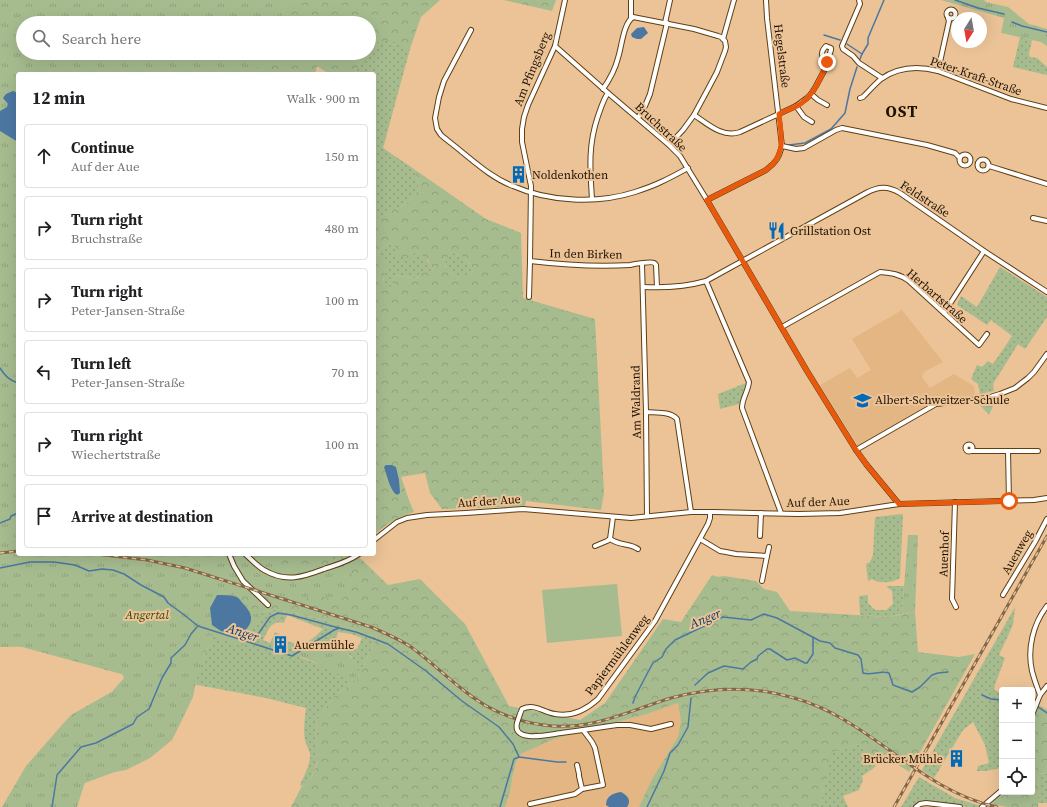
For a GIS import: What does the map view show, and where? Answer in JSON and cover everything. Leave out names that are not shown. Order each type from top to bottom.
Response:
[{"type":"street","name":"Am Pfingsberg","points":[[531,192],[522,142],[524,117],[555,46],[565,0]]},
{"type":"street","points":[[603,89],[612,77],[619,57],[625,30],[631,18],[631,0]]},
{"type":"street","points":[[638,118],[650,94],[670,0]]},
{"type":"street","points":[[669,145],[694,115],[717,72],[725,51],[723,39],[734,0]]},
{"type":"street","name":"Hegelstraße","points":[[766,0],[782,146]]},
{"type":"street","points":[[859,0],[860,4],[842,46],[843,49],[853,56],[859,63],[882,78]]},
{"type":"street","points":[[631,18],[636,17],[694,29],[718,36],[723,39]]},
{"type":"street","points":[[938,71],[949,21],[948,18]]},
{"type":"street","points":[[471,30],[453,62],[441,88],[435,118],[437,129],[446,140],[496,177],[512,186],[531,192],[558,198],[592,199],[614,197],[638,191],[661,182],[688,168]]},
{"type":"street","name":"Bruchstraße","points":[[555,46],[680,156],[807,371],[856,450],[899,504]]},
{"type":"street","points":[[694,115],[725,134],[740,132],[803,102],[812,94],[827,62]]},
{"type":"street","name":"Peter-Kraft-Straße","points":[[860,98],[863,98],[882,78],[902,69],[927,68],[1012,99],[1047,108]]},
{"type":"street","points":[[592,199],[590,163],[592,141],[598,114],[608,93]]},
{"type":"street","points":[[812,94],[818,100],[827,105]]},
{"type":"street","points":[[796,106],[804,117],[812,122]]},
{"type":"street","points":[[707,200],[770,168],[779,155],[782,146],[804,148],[842,128],[927,145],[955,153],[960,158],[960,162],[964,166],[981,160],[988,162],[988,166]]},
{"type":"street","points":[[960,158],[967,155],[982,170],[987,169],[988,166]]},
{"type":"street","points":[[988,166],[1047,184]]},
{"type":"street","name":"Feldstraße","points":[[742,260],[872,190],[886,188],[900,193],[1047,292]]},
{"type":"street","points":[[529,297],[531,192]]},
{"type":"street","points":[[1033,218],[1047,221]]},
{"type":"street","points":[[944,313],[984,251]]},
{"type":"street","points":[[642,264],[643,287],[657,287],[685,285],[706,281],[742,260]]},
{"type":"street","name":"In den Birken","points":[[530,261],[579,266],[606,266],[651,262],[655,263],[656,265],[657,287]]},
{"type":"street","name":"Herbartstraße","points":[[782,327],[880,272],[893,273],[904,277],[979,346],[988,334]]},
{"type":"street","points":[[706,281],[749,382],[748,390],[742,401],[742,408],[781,513]]},
{"type":"street","name":"Am Waldrand","points":[[643,287],[647,516]]},
{"type":"street","points":[[856,450],[936,404],[987,398],[1015,388],[1031,375],[1047,354]]},
{"type":"street","points":[[646,412],[670,414],[677,420],[691,512]]},
{"type":"street","points":[[969,451],[1038,451]]},
{"type":"street","points":[[1008,451],[1009,501]]},
{"type":"street","name":"Auf der Aue","points":[[376,538],[397,522],[407,518],[427,515],[523,509],[538,509],[631,518],[691,512],[840,513],[899,504],[1034,500],[1047,498]]},
{"type":"street","name":"Auenhof","points":[[955,502],[952,599],[956,607]]},
{"type":"street","name":"Papiermühlenweg","points":[[671,724],[651,729],[630,725],[617,725],[541,736],[522,735],[516,729],[522,709],[527,707],[533,706],[554,714],[564,715],[587,708],[598,699],[655,621],[710,521],[710,512]]},
{"type":"street","points":[[760,536],[761,513]]},
{"type":"street","points":[[610,539],[613,517]]},
{"type":"street","name":"Auenweg","points":[[1003,595],[1047,519]]},
{"type":"street","points":[[595,546],[610,539]]},
{"type":"street","points":[[610,539],[615,542],[634,546],[638,549]]},
{"type":"street","points":[[700,539],[720,551],[736,554],[767,556]]},
{"type":"street","points":[[762,581],[769,547]]},
{"type":"street","points":[[230,556],[243,581],[268,605]]},
{"type":"street","points":[[247,556],[263,570],[274,575],[297,578],[348,561],[355,556]]},
{"type":"street","points":[[1040,695],[1032,670],[1030,654],[1035,627],[1047,606]]},
{"type":"street","points":[[1035,706],[1040,695],[1047,686]]},
{"type":"street","points":[[530,804],[575,794],[582,789],[603,784],[595,748],[583,730]]},
{"type":"street","points":[[577,766],[582,789]]},
{"type":"street","points":[[982,807],[999,793]]},
{"type":"street","points":[[916,807],[920,804],[926,803],[960,807]]},
{"type":"shaded area","points":[[902,310],[943,362],[924,372],[922,377],[930,388],[954,374],[974,386],[975,395],[931,403],[858,446],[820,385],[850,368],[857,378],[871,370],[852,339]]},
{"type":"shaded area","points":[[678,703],[681,721],[678,737],[652,779],[639,807],[505,807],[510,792],[516,762],[521,754],[554,739],[647,714]]},
{"type":"green space","name":"Angertal","points":[[0,0],[292,0],[281,16],[16,16],[16,60],[258,60],[257,72],[16,72],[16,556],[264,556],[265,558],[280,565],[293,568],[308,568],[351,563],[351,589],[339,602],[309,592],[305,603],[250,586],[233,594],[260,616],[243,646],[206,634],[200,673],[197,676],[193,697],[172,740],[150,758],[126,770],[92,776],[86,779],[77,807],[2,807],[17,788],[23,775],[40,751],[63,724],[76,714],[110,694],[124,678],[120,669],[23,646],[0,647]]},
{"type":"green space","points":[[48,0],[440,0],[421,17],[410,49],[399,43],[390,41],[376,42],[376,16],[43,16]]},
{"type":"green space","points":[[504,0],[556,0],[552,11]]},
{"type":"green space","points":[[941,0],[984,0],[986,2],[1008,7],[1029,24],[1047,29],[1047,46],[1041,42],[1001,33],[1004,18]]},
{"type":"green space","points":[[1020,37],[1032,40],[1029,54],[1030,57],[1037,58],[1047,67],[1047,75],[1013,67]]},
{"type":"green space","points":[[387,40],[398,42],[410,49],[383,148],[414,169],[419,184],[417,192],[406,204],[376,219],[376,72],[356,72],[362,60],[376,60],[376,42]]},
{"type":"green space","points":[[23,60],[362,60],[356,72],[326,72],[317,66],[316,72],[16,72],[16,77],[0,98]]},
{"type":"green space","points":[[414,169],[486,219],[521,233],[523,298],[595,319],[604,493],[601,510],[526,501],[525,506],[442,509],[430,493],[425,473],[401,477],[414,512],[393,521],[376,533],[376,219],[406,204],[417,192],[419,184]],"holes":[[[390,243],[396,247],[396,255],[410,259],[416,251],[428,260],[433,270],[430,272],[418,272],[419,275],[417,279],[396,275],[392,288],[384,282],[383,275],[388,267],[377,256],[381,249]],[[452,252],[464,258],[470,264],[473,273],[467,277],[455,276],[446,270],[445,260]]]},
{"type":"green space","points":[[390,243],[397,247],[417,251],[426,259],[433,270],[430,272],[419,272],[417,279],[396,275],[392,289],[384,282],[377,256],[381,249]]},
{"type":"green space","points":[[452,252],[470,264],[473,273],[467,278],[455,276],[446,270],[445,260]]},
{"type":"green space","points":[[1000,267],[1047,297],[1047,317],[1025,349],[1018,344],[993,384],[994,391],[980,394],[978,384],[971,379],[977,365],[982,367],[988,361],[993,364],[1012,336],[991,320],[987,325],[957,305],[961,296],[977,307]]},
{"type":"green space","points":[[746,383],[739,404],[720,409],[718,394]]},
{"type":"green space","points":[[995,402],[989,415],[979,404]]},
{"type":"green space","points":[[903,514],[900,578],[894,581],[886,582],[878,582],[872,579],[868,581],[866,564],[870,562],[873,555],[875,517]]},
{"type":"green space","points":[[908,535],[918,535],[915,612],[902,614]]},
{"type":"green space","points":[[18,556],[42,556],[269,575],[348,563],[359,557],[388,585],[420,579],[465,624],[509,706],[580,720],[605,703],[663,619],[681,622],[712,575],[756,581],[764,589],[777,592],[790,611],[889,617],[915,612],[918,652],[959,657],[975,654],[909,772],[884,755],[878,762],[859,744],[832,752],[820,807],[639,807],[652,779],[678,737],[681,721],[678,703],[647,714],[554,739],[521,754],[516,762],[510,792],[505,807],[291,807],[302,786],[309,783],[318,762],[316,722],[334,696],[357,680],[377,637],[325,620],[277,609],[262,612],[241,643],[213,636],[192,684],[128,767],[85,783],[2,807],[26,766],[71,715],[136,678],[22,647],[0,646]]},
{"type":"green space","points":[[253,556],[333,556],[333,564],[316,571],[299,575]]},
{"type":"green space","points":[[333,556],[351,556],[346,559],[333,564]]},
{"type":"green space","points":[[617,584],[622,636],[547,643],[542,590]]},
{"type":"green space","points":[[886,586],[904,586],[902,614],[889,617],[860,615],[859,596],[868,595],[868,603],[875,610],[886,610],[893,604],[892,591]]},
{"type":"green space","points":[[1015,607],[1013,625],[999,655],[1005,658],[994,690],[999,692],[999,769],[977,771],[978,766],[989,763],[985,745],[973,722],[963,730],[934,778],[922,770]]},
{"type":"green space","points":[[277,609],[325,620],[377,637],[357,680],[334,696],[316,722],[318,761],[309,783],[302,786],[300,785],[310,758],[310,753],[304,736],[306,708],[266,698],[192,684],[213,636],[241,643],[262,612]],"holes":[[[287,615],[323,629],[310,640],[303,644],[294,646],[294,643],[286,641],[285,643],[281,642],[283,636],[275,632],[270,643],[263,640],[270,627],[276,623],[284,623]],[[338,632],[351,634],[362,638],[357,649],[338,644],[339,640],[336,639]],[[327,639],[353,658],[325,667],[300,657]]]},
{"type":"green space","points":[[327,639],[343,650],[354,661],[358,672],[355,677],[349,680],[300,656]]},
{"type":"green space","points":[[1037,704],[1047,710],[1047,774],[1039,773],[1038,807],[1007,807],[991,804],[999,795],[1035,795],[1035,709]]},
{"type":"green space","points":[[859,744],[878,762],[874,768],[862,776],[863,780],[859,790],[843,796],[848,807],[820,807],[831,752]]},
{"type":"green space","points":[[1039,773],[1047,774],[1047,803],[1038,803]]},
{"type":"green space","points":[[919,777],[955,798],[981,806],[969,807],[927,802],[915,807],[901,807]]},
{"type":"water","points":[[644,27],[648,33],[641,39],[632,37],[631,34],[637,28]]},
{"type":"water","points":[[13,91],[16,92],[16,141],[0,131],[0,111],[7,107],[8,104],[3,98],[6,94]]},
{"type":"water","points":[[386,465],[396,467],[400,493],[397,495],[392,490],[389,482],[384,467]]},
{"type":"water","points":[[217,595],[230,595],[237,597],[249,611],[251,619],[249,626],[239,636],[221,631],[212,625],[210,608]]},
{"type":"water","points":[[621,792],[629,800],[627,807],[609,807],[606,805],[607,799],[610,796]]},
{"type":"waterway","points":[[847,44],[862,54],[868,44],[868,38],[884,0]]},
{"type":"waterway","points":[[955,0],[978,8],[1004,14]]},
{"type":"waterway","points":[[1012,22],[1047,32]]},
{"type":"waterway","points":[[824,35],[840,40]]},
{"type":"waterway","points":[[860,59],[862,54]]},
{"type":"waterway","points":[[789,145],[805,143],[831,129],[845,113],[850,89],[857,67]]},
{"type":"waterway","points":[[0,368],[12,381],[16,382]]},
{"type":"waterway","points":[[0,523],[10,519],[11,516],[16,514]]},
{"type":"waterway","name":"Anger","points":[[0,568],[30,562],[54,562],[75,565],[89,571],[102,569],[113,570],[124,574],[164,597],[168,603],[198,626],[292,656],[339,628],[356,632],[388,644],[426,671],[462,701],[499,727],[513,744],[519,757]]},
{"type":"waterway","points":[[252,643],[270,617],[278,613],[339,628]]},
{"type":"waterway","name":"Anger","points":[[633,703],[653,663],[662,657],[666,649],[675,640],[723,617],[751,620],[764,614],[777,618],[820,641],[830,643],[835,648],[858,655],[861,659],[863,673],[889,673],[893,685],[912,692],[920,687],[932,675],[948,672]]},
{"type":"waterway","points":[[52,807],[57,775],[81,747],[96,743],[133,724],[137,717],[149,709],[162,678],[171,663],[171,658],[185,645],[197,627]]},
{"type":"waterway","name":"Anger","points":[[695,685],[708,673],[724,666],[743,669],[757,659],[758,656],[767,649],[770,649],[787,660],[795,658],[807,663],[813,654],[813,637]]},
{"type":"waterway","name":"Anger","points":[[982,695],[991,699],[999,700]]},
{"type":"waterway","name":"Anger","points":[[647,807],[664,771],[670,753],[678,745],[688,727],[691,698]]},
{"type":"waterway","name":"Anger","points":[[1038,707],[1047,713]]},
{"type":"waterway","name":"Anger","points":[[500,807],[514,759],[519,757],[566,762]]},
{"type":"railway","points":[[894,807],[1047,536]]},
{"type":"railway","points":[[0,553],[16,551]]},
{"type":"railway","points":[[113,556],[147,560],[185,568],[371,627],[411,647],[471,696],[490,708],[511,717],[532,723],[543,725],[577,726],[608,719],[686,694],[717,690],[732,689],[764,691],[794,698],[822,708],[847,722],[871,737],[918,771],[943,786],[969,798],[997,807]]},
{"type":"place","name":"Noldenkothen","points":[[519,175]]},
{"type":"place","name":"Grillstation Ost","points":[[777,231]]},
{"type":"place","name":"Albert-Schweitzer-Schule","points":[[862,400]]},
{"type":"place","name":"Auermühle","points":[[281,645]]},
{"type":"place","name":"Brücker Mühle","points":[[956,759]]},
{"type":"district","name":"OST","points":[[902,111]]},
{"type":"route","points":[[827,62],[812,94],[803,102],[779,114],[782,148],[770,168],[707,200],[807,371],[856,450],[899,504],[1009,501]]}]
